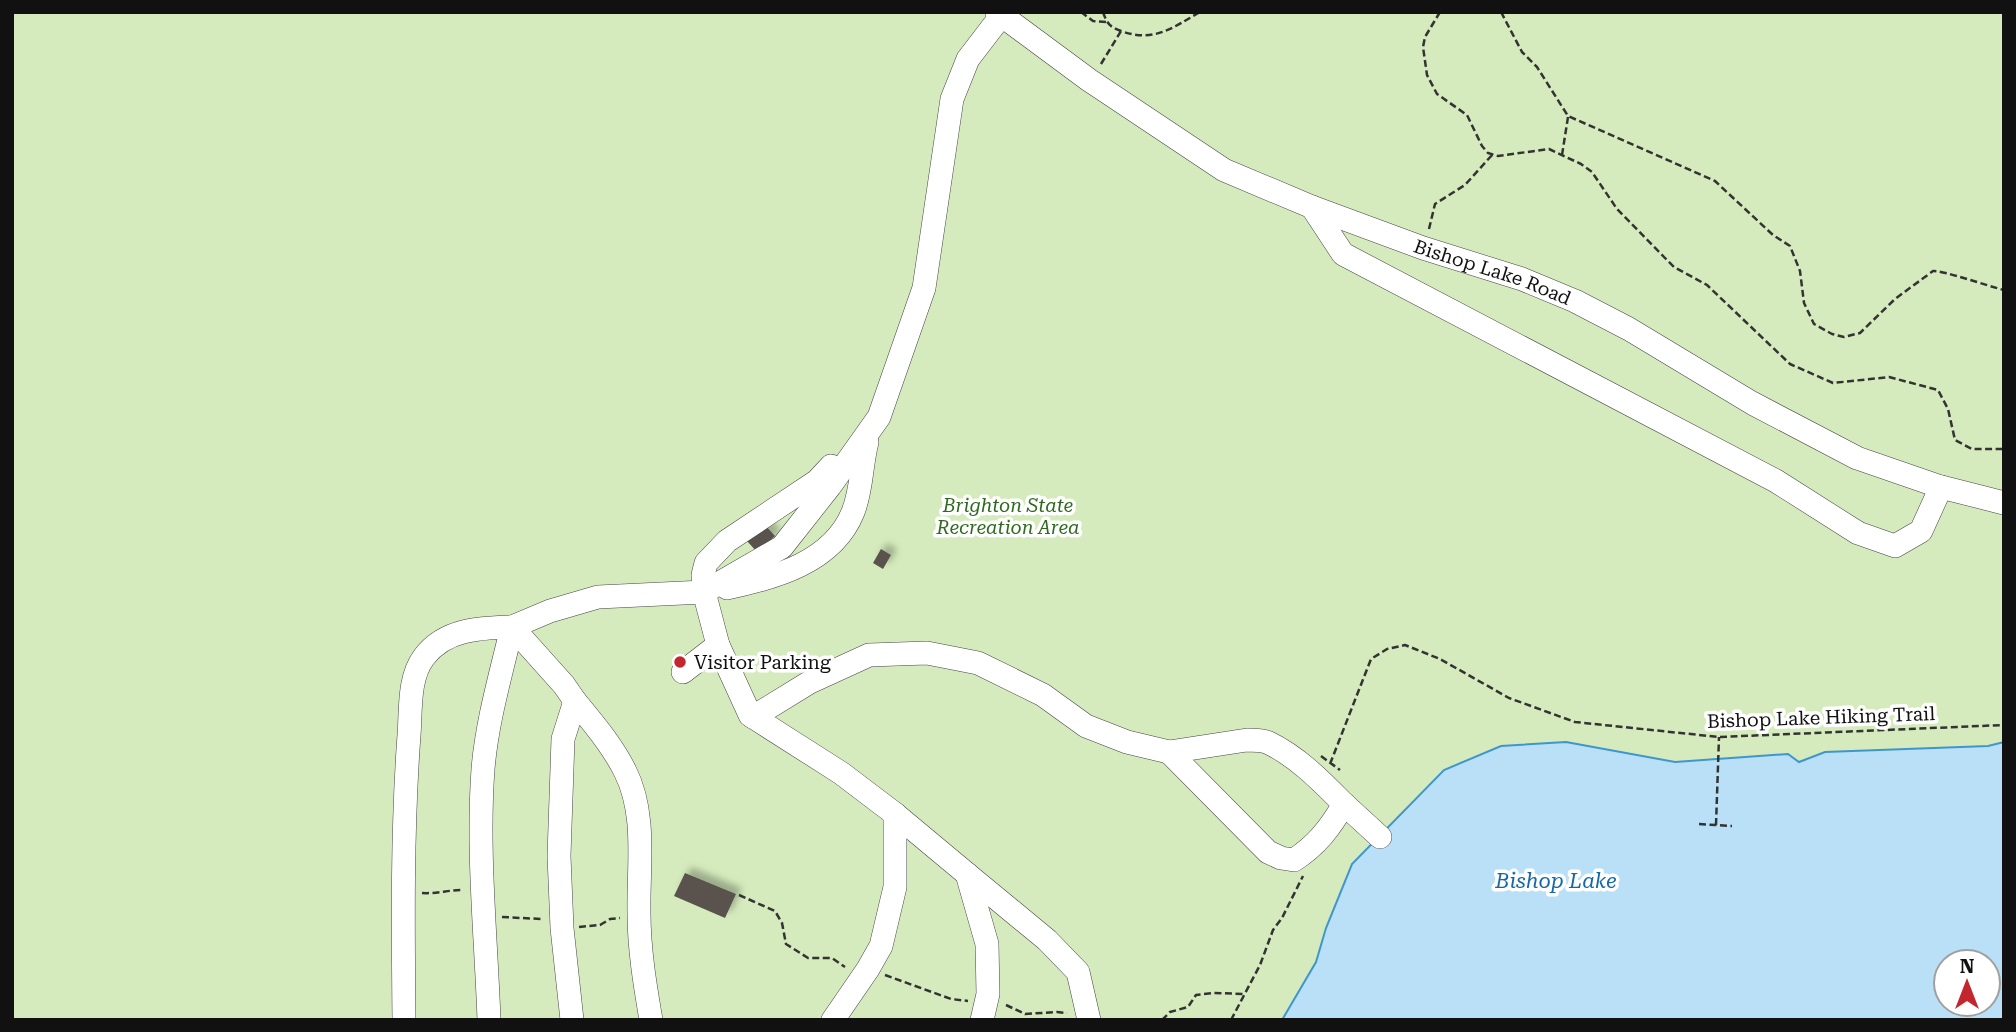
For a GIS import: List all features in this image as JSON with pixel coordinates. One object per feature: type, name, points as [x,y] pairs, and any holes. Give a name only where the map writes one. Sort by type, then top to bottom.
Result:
[{"type":"street","name":"Bishop Lake Road","points":[[999,14],[1089,80],[1224,170],[1312,207],[1423,248],[1522,279],[1575,301],[1629,329],[1752,403],[1857,458],[1941,487],[2004,503]]},
{"type":"street","points":[[404,1020],[405,783],[412,690],[423,658],[444,639],[472,628],[512,627],[550,611],[598,597],[704,592],[748,583],[790,570],[822,553],[853,512],[864,453],[924,288],[952,99],[968,59],[999,14]]},
{"type":"street","points":[[1312,207],[1343,254],[1776,481],[1858,533],[1895,546],[1921,531],[1941,487]]},
{"type":"street","points":[[704,592],[782,547],[879,417]]},
{"type":"street","points":[[879,417],[817,481],[727,541],[706,563],[703,575],[704,592],[718,645],[753,717],[841,773],[931,843],[1047,940],[1078,972],[1088,1020]]},
{"type":"street","points":[[512,627],[564,685],[626,772],[634,796],[638,822],[639,917],[650,1020]]},
{"type":"street","points":[[489,1020],[483,768],[495,697],[512,627]]},
{"type":"street","points":[[683,672],[718,645]]},
{"type":"street","points":[[753,717],[810,682],[869,655],[927,653],[978,663],[1043,695],[1086,726],[1127,743],[1169,752],[1247,740],[1267,741],[1325,771],[1344,804],[1380,837]]},
{"type":"street","points":[[572,1020],[562,924],[559,856],[563,739],[575,701]]},
{"type":"street","points":[[563,739],[578,726],[591,720]]},
{"type":"street","points":[[1169,752],[1268,852],[1281,858],[1294,860],[1310,849],[1329,830],[1344,804]]},
{"type":"street","points":[[833,1020],[881,946],[895,887],[895,814]]},
{"type":"street","points":[[895,852],[931,843]]},
{"type":"street","points":[[967,874],[987,944],[988,994],[982,1020]]},
{"type":"path","points":[[1081,12],[1093,21],[1106,22]]},
{"type":"path","points":[[1102,12],[1112,28],[1134,36],[1149,37],[1200,12]]},
{"type":"path","points":[[1440,12],[1425,37],[1423,47],[1430,83],[1437,94],[1467,115],[1482,146],[1492,155]]},
{"type":"path","points":[[1501,12],[1522,52],[1537,67],[1568,116],[1715,181],[1773,235],[1790,246],[1800,271],[1808,315],[1814,324],[1832,334],[1844,337],[1860,333],[1895,299],[1933,271],[1940,270],[2004,290]]},
{"type":"path","points":[[1089,80],[1121,31]]},
{"type":"path","points":[[1562,155],[1568,116]]},
{"type":"path","points":[[1423,248],[1435,204],[1465,185],[1492,155],[1549,149],[1592,172],[1617,209],[1674,267],[1707,285],[1790,364],[1833,383],[1889,377],[1938,390],[1948,409],[1955,440],[1972,449],[2004,449]]},
{"type":"path","name":"Bishop Lake Hiking Trail","points":[[1325,771],[1371,659],[1387,649],[1405,645],[1440,659],[1509,698],[1575,722],[1719,737],[2004,724]]},
{"type":"path","points":[[1716,825],[1719,737]]},
{"type":"path","points":[[1325,771],[1340,770]]},
{"type":"path","points":[[1699,824],[1732,826]]},
{"type":"path","points":[[1231,1020],[1260,965],[1273,930],[1302,878],[1310,849]]},
{"type":"path","points":[[404,892],[439,894],[448,890],[484,890]]},
{"type":"path","points":[[739,895],[775,911],[782,923],[786,944],[808,958],[832,958],[860,979]]},
{"type":"path","points":[[485,916],[600,925],[610,919],[639,917]]},
{"type":"path","points":[[1162,1020],[1171,1012],[1188,1007],[1196,995],[1245,994]]},
{"type":"green space","name":"Brighton State Recreation Area","points":[[12,12],[2004,12],[2004,1020],[12,1020]]},
{"type":"water","name":"Bishop Lake","points":[[1566,742],[1675,762],[1788,754],[1799,762],[1825,752],[1988,746],[2004,742],[2004,1020],[1282,1020],[1316,962],[1326,928],[1352,864],[1444,770],[1501,746]]},
{"type":"building","points":[[766,526],[775,536],[757,552],[747,541]]},
{"type":"building","points":[[881,549],[891,555],[883,569],[873,563]]},
{"type":"building","points":[[685,873],[736,894],[725,918],[674,896]]},
{"type":"place","name":"Visitor Parking","points":[[680,662]]}]
